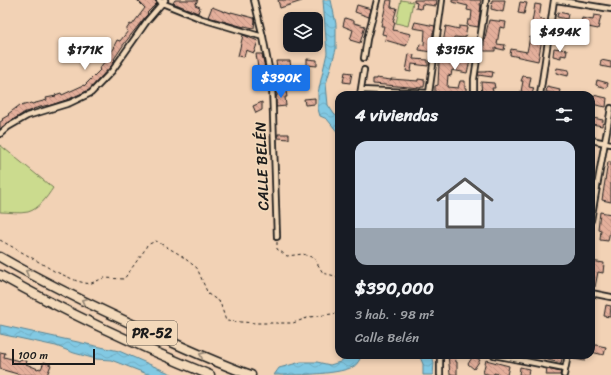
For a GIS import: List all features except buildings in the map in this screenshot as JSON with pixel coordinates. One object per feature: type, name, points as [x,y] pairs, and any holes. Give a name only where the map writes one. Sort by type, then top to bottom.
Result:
[{"type":"highway","name":"PR-52","points":[[0,257],[117,317],[194,352],[251,375]]},
{"type":"highway","name":"PR-52","points":[[0,275],[51,303],[118,335],[210,375]]},
{"type":"street","name":"CALLE BELÉN","points":[[254,0],[272,84],[277,237]]},
{"type":"street","points":[[364,58],[367,39],[377,0]]},
{"type":"street","points":[[429,91],[442,0]]},
{"type":"street","points":[[474,91],[474,79],[486,0]]},
{"type":"street","points":[[541,91],[555,0],[611,10]]},
{"type":"street","points":[[0,134],[8,127],[27,116],[70,104],[91,92],[112,71],[162,1],[202,19],[263,37]]},
{"type":"street","points":[[360,91],[364,70]]},
{"type":"street","points":[[595,198],[611,108]]},
{"type":"street","points":[[595,141],[611,144]]},
{"type":"street","points":[[595,294],[611,297]]},
{"type":"street","points":[[440,359],[440,375]]},
{"type":"street","points":[[514,359],[565,369]]},
{"type":"street","points":[[564,375],[567,359]]},
{"type":"path","points":[[277,237],[277,249],[287,256],[303,254],[314,258],[323,273],[335,276]]},
{"type":"path","points":[[0,240],[54,271],[77,281],[89,284],[104,278],[124,279],[144,251],[147,244],[156,240],[179,254],[197,268],[208,294],[220,302],[226,322],[293,323],[310,317],[335,314]]},
{"type":"green space","points":[[401,0],[413,2],[408,26],[396,23]]},
{"type":"green space","points":[[0,145],[53,188],[36,208],[28,212],[0,212]]},
{"type":"water","points":[[323,0],[331,0],[336,24],[336,49],[326,84],[328,105],[335,115],[335,129],[327,119],[320,116],[318,109],[318,93],[327,53]]},
{"type":"water","points":[[0,325],[119,351],[174,375],[150,375],[111,360],[96,359],[56,346],[0,334]]},
{"type":"water","points":[[344,359],[360,359],[353,367],[336,372],[274,375],[279,368],[301,362],[317,362],[330,365],[340,362]]},
{"type":"water","points":[[421,359],[433,359],[433,375],[423,375],[423,364]]}]
